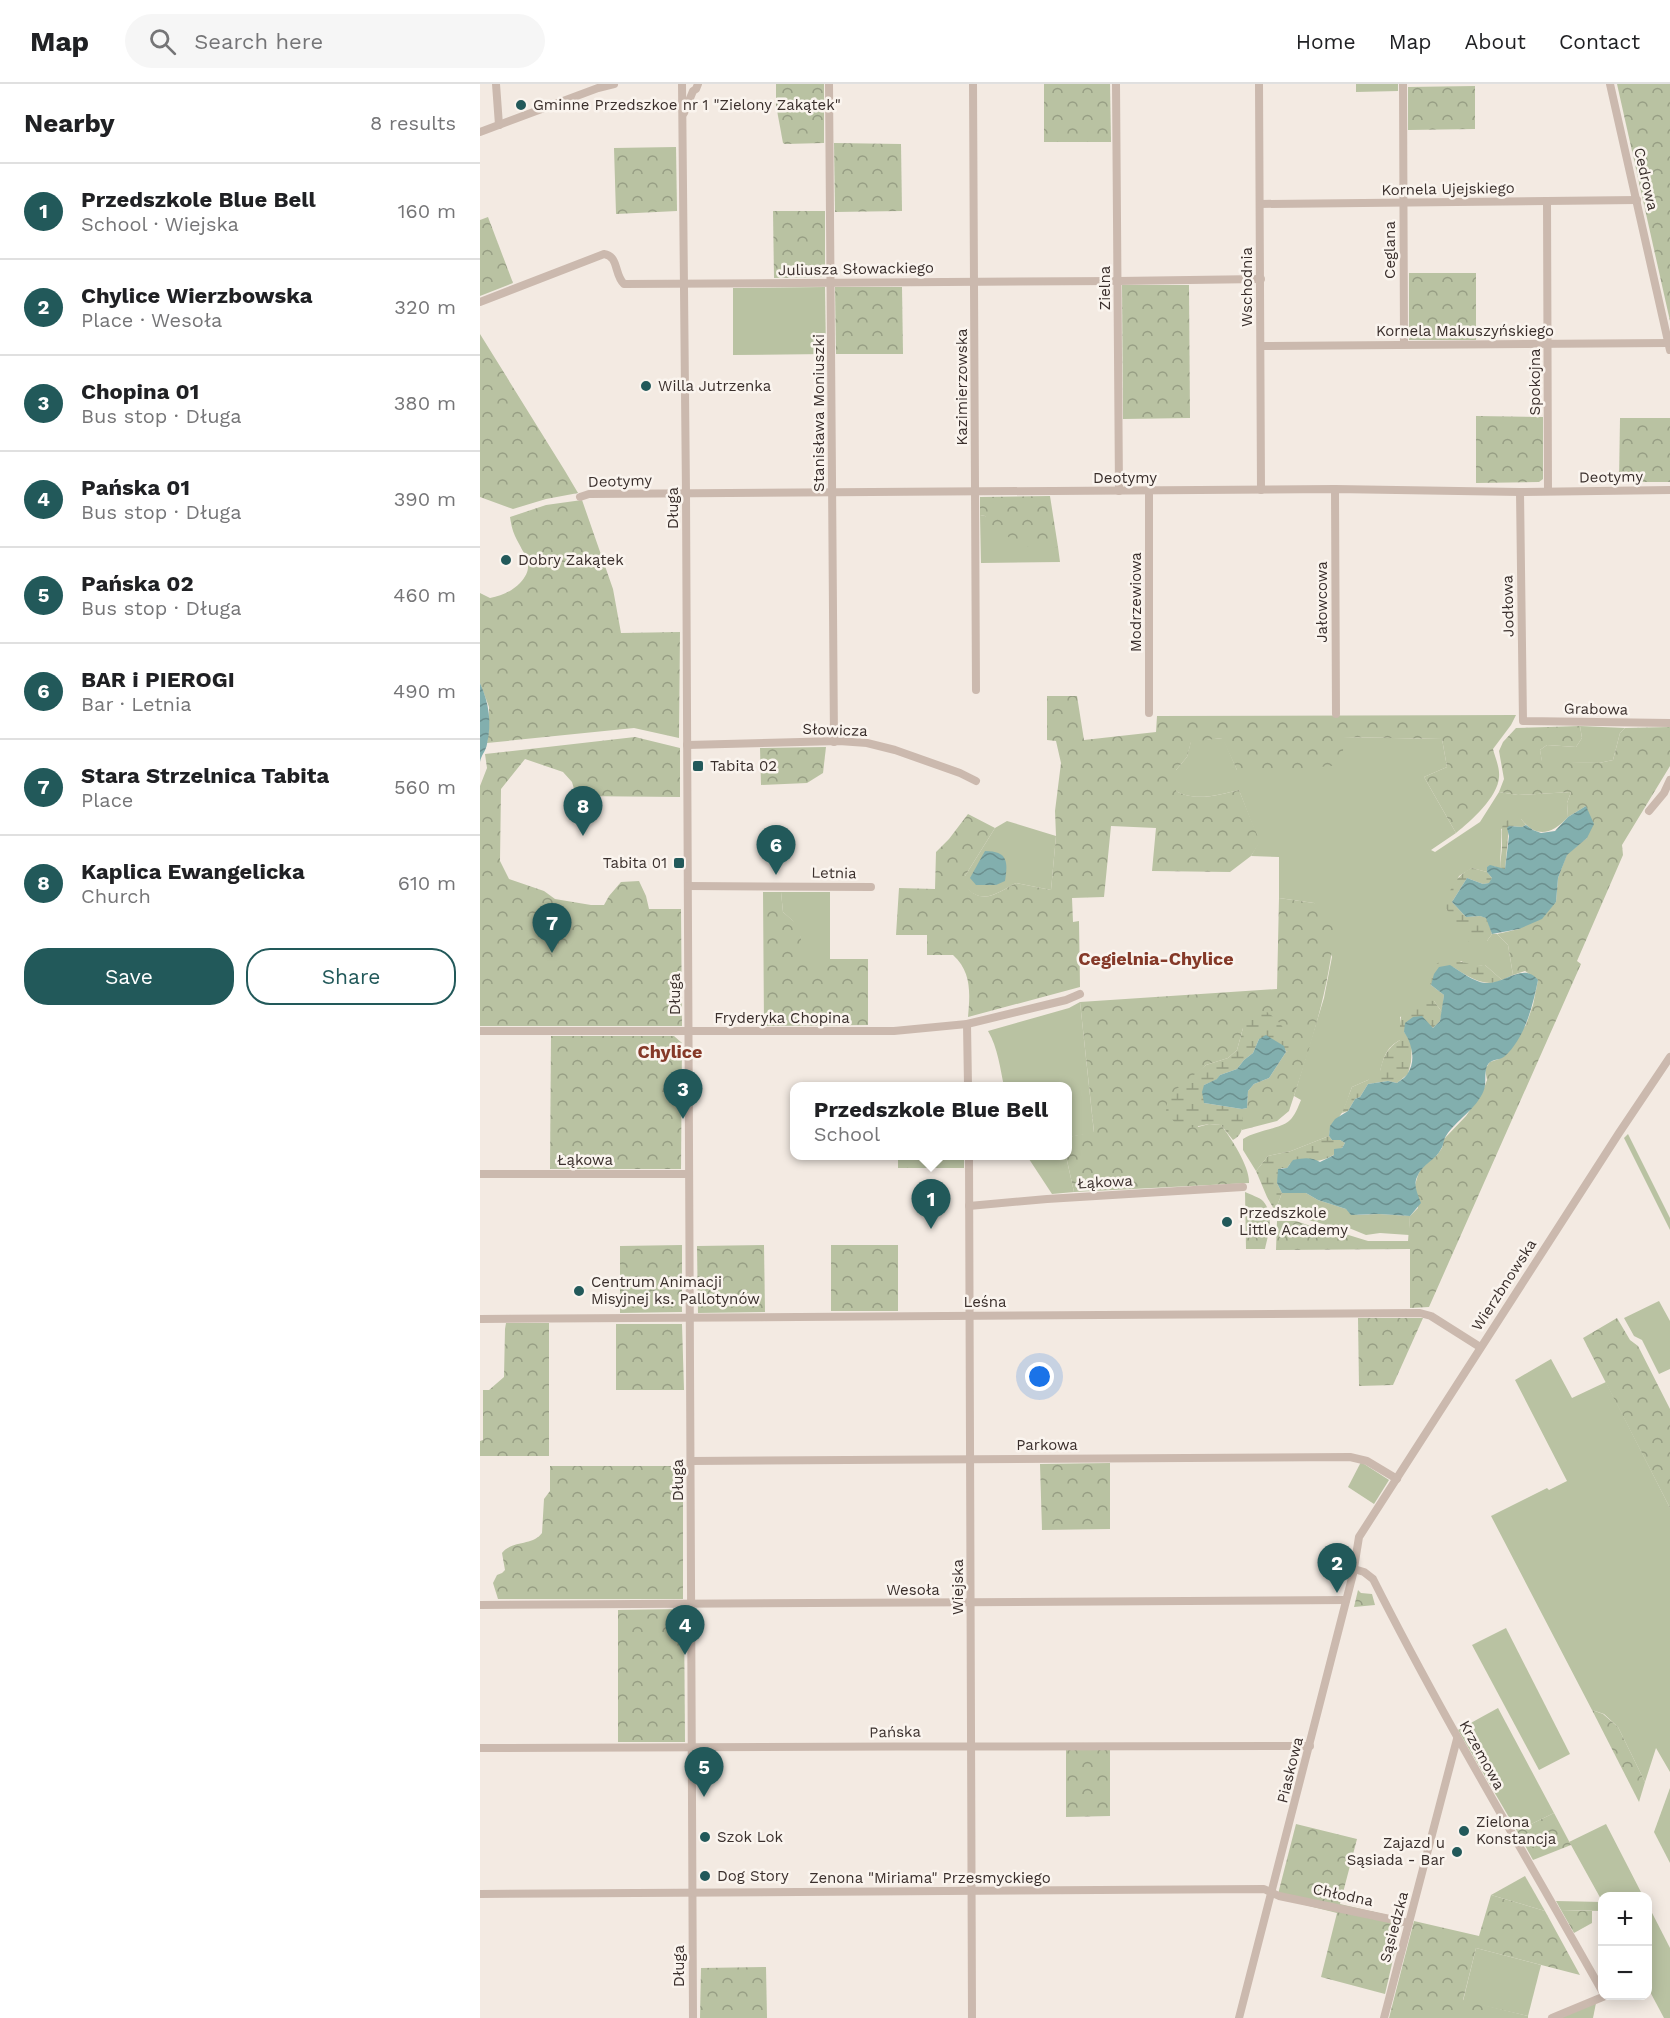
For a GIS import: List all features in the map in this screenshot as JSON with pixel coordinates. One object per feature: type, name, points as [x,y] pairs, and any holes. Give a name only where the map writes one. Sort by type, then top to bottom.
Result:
[{"type":"street","points":[[496,84],[499,125]]},
{"type":"street","points":[[480,132],[614,84]]},
{"type":"street","name":"Stanisława Moniuszki","points":[[830,84],[834,742]]},
{"type":"street","name":"Kazimierzowska","points":[[973,84],[976,690]]},
{"type":"street","name":"Zielna","points":[[1116,84],[1119,491]]},
{"type":"street","name":"Wschodnia","points":[[1258,84],[1261,490]]},
{"type":"street","name":"Ceglana","points":[[1402,84],[1404,344]]},
{"type":"street","name":"Cedrowa","points":[[1610,84],[1669,346]]},
{"type":"street","points":[[682,85],[686,91],[697,86]]},
{"type":"street","name":"Długa","points":[[682,85],[685,283],[693,2018]]},
{"type":"street","name":"Długa","points":[[683,114],[697,86]]},
{"type":"street","name":"Kornela Ujejskiego","points":[[1260,204],[1636,200]]},
{"type":"street","name":"Spokojna","points":[[1547,201],[1548,491]]},
{"type":"street","name":"Juliusza Słowackiego","points":[[480,302],[604,254],[612,257],[620,280],[624,284],[1261,279]]},
{"type":"street","name":"Kornela Makuszyńskiego","points":[[1261,346],[1549,344],[1669,346]]},
{"type":"street","name":"Deotymy","points":[[580,497],[589,494],[686,493],[1335,489],[1520,492],[1670,489]]},
{"type":"street","name":"Jałowcowa","points":[[1335,489],[1336,714]]},
{"type":"street","name":"Modrzewiowa","points":[[1149,491],[1149,713]]},
{"type":"street","name":"Jodłowa","points":[[1520,492],[1522,721]]},
{"type":"street","name":"Grabowa","points":[[1522,721],[1670,723]]},
{"type":"street","name":"Słowicza","points":[[687,745],[867,743],[960,772],[976,781]]},
{"type":"street","points":[[1649,811],[1664,794],[1670,780]]},
{"type":"street","name":"Letnia","points":[[688,886],[871,887]]},
{"type":"street","name":"Fryderyka Chopina","points":[[480,1031],[894,1031],[967,1024],[1066,1000],[1080,994]]},
{"type":"street","points":[[967,1024],[968,1082]]},
{"type":"street","name":"Wierzbnowska","points":[[1364,1529],[1670,1057]]},
{"type":"street","name":"Wiejska","points":[[969,1160],[972,2018]]},
{"type":"street","name":"Łąkowa","points":[[480,1174],[689,1174]]},
{"type":"street","name":"Łąkowa","points":[[969,1206],[1243,1187]]},
{"type":"street","name":"Leśna","points":[[480,1319],[1420,1313],[1431,1316],[1480,1347]]},
{"type":"street","name":"Parkowa","points":[[691,1461],[1350,1457],[1367,1461],[1397,1479]]},
{"type":"street","name":"Piaskowa","points":[[1239,2018],[1310,1746],[1354,1569],[1359,1537],[1364,1529]]},
{"type":"street","name":"Krzemowa","points":[[1354,1569],[1364,1572],[1373,1579],[1457,1739],[1598,1984]]},
{"type":"street","name":"Wesoła","points":[[480,1605],[1346,1600]]},
{"type":"street","name":"Sąsiedzka","points":[[1384,2018],[1457,1739]]},
{"type":"street","name":"Pańska","points":[[480,1748],[972,1745],[1310,1746]]},
{"type":"street","points":[[1451,1764],[1467,1757]]},
{"type":"street","name":"Zenona \"Miriama\" Przesmyckiego","points":[[480,1894],[1264,1889],[1273,1892]]},
{"type":"street","name":"Chłodna","points":[[1273,1892],[1280,1896],[1409,1923]]},
{"type":"street","points":[[1552,2018],[1598,1999]]},
{"type":"green space","points":[[776,84],[824,84],[824,143],[783,143],[776,105]]},
{"type":"green space","points":[[1044,84],[1110,84],[1111,142],[1044,142]]},
{"type":"green space","points":[[1356,84],[1398,84],[1398,91],[1356,92]]},
{"type":"green space","points":[[1617,84],[1670,84],[1670,321]]},
{"type":"green space","points":[[1475,86],[1475,129],[1408,130],[1408,87]]},
{"type":"green space","points":[[834,143],[901,144],[902,211],[835,212]]},
{"type":"green space","points":[[676,147],[677,211],[616,214],[614,148]]},
{"type":"green space","points":[[773,211],[825,211],[825,277],[774,278]]},
{"type":"green space","points":[[488,217],[513,283],[480,296],[480,220]]},
{"type":"green space","points":[[1409,273],[1476,273],[1476,340],[1409,340]]},
{"type":"green space","points":[[1122,285],[1189,285],[1190,418],[1123,419]]},
{"type":"green space","points":[[825,287],[826,354],[733,355],[733,288]]},
{"type":"green space","points":[[835,287],[902,287],[903,354],[836,354]]},
{"type":"green space","points":[[480,334],[578,493],[546,499],[513,509],[480,497]]},
{"type":"green space","points":[[1476,416],[1543,417],[1543,479],[1539,482],[1476,483]]},
{"type":"green space","points":[[1620,418],[1670,418],[1670,482],[1619,482]]},
{"type":"green space","points":[[1050,496],[1058,547],[1038,548],[1022,545],[988,524],[985,516],[980,515],[980,497]]},
{"type":"green space","points":[[582,500],[613,589],[621,633],[680,632],[679,738],[634,728],[487,743],[489,707],[480,683],[480,593],[490,598],[506,593],[520,583],[528,571],[527,560],[514,534],[510,517],[546,505]]},
{"type":"green space","points":[[980,515],[985,516],[1008,534],[1039,545],[1058,547],[1060,562],[981,563]]},
{"type":"green space","points":[[1047,696],[1077,696],[1084,740],[1156,732],[1157,716],[1516,715],[1493,749],[1499,774],[1494,792],[1476,815],[1456,833],[1424,777],[1447,767],[1442,739],[1344,737],[1342,765],[1251,773],[1237,770],[1222,738],[1191,742],[1187,757],[1176,770],[1176,791],[1199,797],[1239,790],[1260,842],[1251,856],[1230,872],[1152,871],[1156,828],[1111,826],[1104,897],[1072,898],[1073,922],[1079,921],[1080,987],[968,1017],[967,976],[953,955],[927,955],[927,935],[896,935],[899,888],[935,889],[936,852],[968,814],[995,828],[965,876],[965,886],[972,892],[984,896],[996,894],[1016,883],[1051,890],[1056,836],[1055,811],[1061,763],[1056,741],[1047,740]]},
{"type":"green space","points":[[1580,726],[1625,728],[1620,733],[1613,760],[1599,763],[1542,762],[1540,750],[1547,745],[1576,747],[1582,738]]},
{"type":"green space","points":[[1580,726],[1582,738],[1576,747],[1547,745],[1540,750],[1542,761],[1599,763],[1613,760],[1620,733],[1625,728],[1670,727],[1670,766],[1622,845],[1623,855],[1577,961],[1581,964],[1429,1307],[1410,1308],[1410,1249],[1276,1250],[1277,1221],[1296,1221],[1331,1233],[1342,1233],[1368,1241],[1408,1241],[1410,1216],[1418,1208],[1415,1185],[1422,1167],[1437,1155],[1444,1139],[1466,1116],[1483,1091],[1487,1080],[1485,1069],[1490,1062],[1499,1059],[1526,1025],[1533,1005],[1538,980],[1525,971],[1513,975],[1508,945],[1497,934],[1519,929],[1556,902],[1558,878],[1567,854],[1587,838],[1586,806],[1568,817],[1567,803],[1571,792],[1518,795],[1499,792],[1504,779],[1499,751],[1503,742],[1516,728]]},
{"type":"green space","points":[[635,737],[680,748],[680,797],[576,796],[572,782],[563,772],[525,759],[501,789],[500,861],[509,879],[544,891],[555,899],[604,905],[621,882],[639,881],[649,909],[681,909],[682,1026],[480,1026],[480,786],[487,768],[485,754]]},
{"type":"green space","points":[[1343,737],[1442,739],[1447,767],[1424,777],[1456,833],[1431,850],[1435,852],[1480,822],[1499,792],[1518,795],[1571,792],[1567,803],[1568,817],[1557,827],[1545,832],[1533,830],[1521,819],[1501,829],[1500,869],[1494,866],[1487,867],[1487,872],[1472,868],[1459,876],[1446,909],[1487,941],[1492,934],[1497,934],[1508,945],[1513,975],[1502,980],[1485,965],[1470,966],[1461,961],[1431,985],[1444,995],[1442,1012],[1434,1001],[1400,1017],[1400,1040],[1386,1053],[1380,1072],[1352,1087],[1341,1115],[1331,1126],[1329,1136],[1291,1151],[1268,1156],[1256,1171],[1243,1150],[1243,1139],[1285,1124],[1296,1111],[1301,1100],[1294,1096],[1324,998],[1332,957],[1314,903],[1279,898],[1279,857],[1251,856],[1259,842],[1239,790],[1207,797],[1183,794],[1176,791],[1176,770],[1187,757],[1191,741],[1223,738],[1237,770]]},
{"type":"green space","points":[[826,747],[823,773],[807,783],[761,785],[760,748]]},
{"type":"green space","points":[[1509,819],[1521,819],[1526,825],[1509,826],[1505,870],[1500,869],[1502,830],[1503,824]]},
{"type":"green space","points":[[1007,821],[1056,836],[1051,890],[1016,883],[996,894],[984,896],[971,892],[964,886],[965,876],[995,828]]},
{"type":"green space","points":[[1472,868],[1487,872],[1492,878],[1490,883],[1483,884],[1467,878],[1452,902],[1466,917],[1487,918],[1492,934],[1487,941],[1470,943],[1446,909],[1453,885]]},
{"type":"green space","points":[[763,892],[781,892],[783,912],[799,926],[801,959],[868,959],[868,1025],[764,1026]]},
{"type":"green space","points":[[781,892],[830,892],[830,959],[800,959],[801,938],[793,921],[783,912]]},
{"type":"green space","points":[[1279,898],[1314,903],[1335,922],[1324,994],[1289,1111],[1277,1121],[1242,1130],[1242,1109],[1247,1108],[1248,1091],[1254,1084],[1269,1078],[1288,1051],[1243,1028],[1237,1050],[1228,1058],[1206,1065],[1191,1079],[1198,1127],[1209,1124],[1221,1125],[1243,1161],[1249,1183],[1074,1192],[1067,1160],[1072,1160],[1072,1136],[1094,1132],[1080,1002],[1277,989]]},
{"type":"green space","points":[[1447,958],[1485,965],[1502,980],[1482,982],[1450,965],[1434,974],[1431,985],[1429,976],[1432,968]]},
{"type":"green space","points":[[1424,1000],[1434,1001],[1442,1012],[1440,1021],[1433,1028],[1429,1025],[1404,1032],[1412,1042],[1408,1074],[1397,1083],[1388,1081],[1368,1084],[1348,1111],[1342,1113],[1352,1087],[1368,1080],[1373,1073],[1380,1071],[1386,1053],[1400,1040],[1402,1014],[1409,1007]]},
{"type":"green space","points":[[1080,1002],[1094,1133],[1072,1136],[1072,1082],[1003,1082],[996,1051],[988,1031],[1069,1008]]},
{"type":"green space","points":[[1267,1012],[1283,1028],[1290,1044],[1290,1050],[1286,1052],[1284,1046],[1259,1039],[1253,1053],[1237,1069],[1220,1075],[1218,1079],[1204,1085],[1204,1103],[1242,1109],[1240,1134],[1233,1140],[1221,1125],[1209,1124],[1184,1129],[1175,1123],[1166,1111],[1168,1096],[1206,1065],[1228,1058],[1237,1050],[1243,1028],[1251,1013]]},
{"type":"green space","points":[[551,1036],[674,1036],[682,1043],[681,1169],[550,1169]]},
{"type":"green space","points":[[1628,1134],[1670,1218],[1670,1230],[1624,1138]]},
{"type":"green space","points":[[1329,1136],[1332,1140],[1345,1143],[1340,1150],[1328,1158],[1290,1164],[1287,1168],[1281,1168],[1277,1183],[1282,1193],[1275,1211],[1256,1171],[1268,1156],[1291,1151]]},
{"type":"green space","points":[[898,1160],[964,1160],[964,1168],[898,1168]]},
{"type":"green space","points":[[1030,1160],[1067,1160],[1074,1192],[1052,1194]]},
{"type":"green space","points":[[1245,1192],[1257,1197],[1267,1206],[1270,1225],[1265,1249],[1246,1249]]},
{"type":"green space","points":[[1282,1193],[1306,1193],[1358,1215],[1410,1216],[1409,1235],[1380,1233],[1366,1235],[1349,1228],[1334,1227],[1275,1211]]},
{"type":"green space","points":[[682,1245],[682,1312],[620,1313],[620,1246]]},
{"type":"green space","points":[[764,1245],[765,1312],[698,1313],[697,1246]]},
{"type":"green space","points":[[831,1245],[898,1245],[898,1311],[831,1311]]},
{"type":"green space","points":[[1659,1301],[1670,1321],[1670,1369],[1659,1374],[1642,1340],[1634,1336],[1624,1318]]},
{"type":"green space","points":[[1358,1318],[1423,1318],[1393,1385],[1359,1386]]},
{"type":"green space","points":[[1617,1318],[1630,1340],[1638,1346],[1670,1409],[1670,1508],[1583,1338]]},
{"type":"green space","points":[[506,1323],[549,1323],[549,1456],[480,1456],[480,1441],[483,1440],[483,1390],[489,1390],[504,1377]]},
{"type":"green space","points":[[616,1324],[682,1324],[684,1390],[616,1390]]},
{"type":"green space","points":[[1551,1359],[1572,1398],[1606,1382],[1670,1508],[1670,1772],[1656,1748],[1645,1782],[1618,1727],[1604,1714],[1592,1710],[1491,1516],[1547,1488],[1549,1490],[1567,1481],[1515,1380]]},
{"type":"green space","points":[[1361,1462],[1389,1480],[1374,1504],[1348,1487]]},
{"type":"green space","points":[[1110,1463],[1110,1529],[1042,1530],[1040,1464]]},
{"type":"green space","points":[[550,1466],[683,1466],[683,1599],[498,1599],[493,1583],[497,1575],[505,1570],[502,1553],[511,1546],[533,1540],[542,1533],[544,1499],[550,1491]]},
{"type":"green space","points":[[1358,1590],[1361,1593],[1372,1594],[1375,1605],[1354,1607]]},
{"type":"green space","points":[[684,1609],[685,1742],[618,1742],[618,1610]]},
{"type":"green space","points":[[1506,1628],[1570,1754],[1539,1770],[1472,1645]]},
{"type":"green space","points":[[1498,1708],[1554,1813],[1517,1831],[1458,1730]]},
{"type":"green space","points":[[1592,1710],[1603,1714],[1618,1727],[1645,1782],[1639,1802]]},
{"type":"green space","points":[[1066,1750],[1110,1750],[1110,1816],[1066,1817]]},
{"type":"green space","points":[[1670,1788],[1670,1863],[1654,1832]]},
{"type":"green space","points":[[1554,1813],[1571,1845],[1533,1860],[1517,1831]]},
{"type":"green space","points":[[1296,1824],[1357,1839],[1340,1904],[1405,1919],[1400,1929],[1385,1994],[1321,1977],[1337,1913],[1277,1898]]},
{"type":"green space","points":[[1606,1824],[1641,1892],[1598,1892],[1598,1894],[1569,1842]]},
{"type":"green space","points":[[1525,1876],[1545,1911],[1491,1895]]},
{"type":"green space","points":[[1491,1895],[1545,1911],[1580,1975],[1476,1948],[1463,2000],[1528,2016],[1528,2018],[1389,2018],[1414,1921],[1479,1936]]},
{"type":"green space","points":[[1556,1901],[1598,1902],[1598,1911],[1561,1910]]},
{"type":"green space","points":[[1561,1910],[1592,1911],[1592,1923],[1574,1933]]},
{"type":"green space","points":[[1652,1913],[1670,1948],[1670,2018],[1664,2018],[1652,1996]]},
{"type":"green space","points":[[1476,1948],[1541,1965],[1528,2016],[1463,2001]]},
{"type":"green space","points":[[766,1967],[767,2018],[700,2018],[701,1968]]},
{"type":"green space","points":[[1596,2003],[1593,2018],[1560,2018]]},
{"type":"water","points":[[480,683],[486,698],[489,736],[480,762]]},
{"type":"water","points":[[1586,806],[1594,824],[1587,838],[1567,855],[1558,878],[1556,902],[1542,919],[1519,929],[1492,934],[1486,918],[1466,917],[1452,902],[1467,878],[1483,884],[1489,883],[1492,878],[1487,872],[1487,867],[1490,865],[1505,869],[1509,836],[1507,828],[1509,826],[1526,825],[1541,833],[1555,831],[1568,817]]},
{"type":"water","points":[[985,851],[998,853],[1005,859],[1005,881],[996,885],[976,885],[970,878]]},
{"type":"water","points":[[1450,965],[1485,983],[1492,983],[1520,973],[1532,975],[1538,980],[1531,1010],[1518,1040],[1505,1056],[1489,1063],[1486,1069],[1485,1087],[1480,1097],[1450,1130],[1439,1153],[1419,1173],[1416,1190],[1421,1203],[1410,1216],[1351,1215],[1346,1209],[1318,1200],[1306,1193],[1282,1193],[1277,1183],[1278,1169],[1287,1168],[1293,1160],[1307,1158],[1320,1162],[1334,1155],[1334,1149],[1342,1148],[1345,1143],[1332,1140],[1329,1136],[1330,1126],[1335,1119],[1348,1111],[1368,1084],[1388,1081],[1397,1083],[1407,1074],[1412,1058],[1411,1047],[1404,1032],[1405,1023],[1413,1017],[1422,1016],[1433,1028],[1440,1021],[1444,995],[1431,985],[1439,967]]},
{"type":"water","points":[[1266,1035],[1284,1046],[1286,1052],[1269,1078],[1254,1084],[1248,1091],[1247,1108],[1204,1103],[1202,1092],[1204,1085],[1217,1079],[1220,1075],[1237,1069],[1253,1053],[1259,1039]]},
{"type":"place","name":"Gminne Przedszkoe nr 1 \"Zielony Zakątek\"","points":[[521,105]]},
{"type":"place","name":"Willa Jutrzenka","points":[[646,386]]},
{"type":"place","name":"Dobry Zakątek","points":[[506,560]]},
{"type":"place","name":"Tabita 02","points":[[698,766]]},
{"type":"place","name":"Kaplica Ewangelicka","points":[[583,836]]},
{"type":"place","name":"Tabita 01","points":[[679,863]]},
{"type":"place","name":"BAR i PIEROGI","points":[[776,875]]},
{"type":"place","name":"Stara Strzelnica Tabita","points":[[552,953]]},
{"type":"place","name":"Chopina 01","points":[[683,1119]]},
{"type":"place","name":"Przedszkole Little Academy","points":[[1227,1222]]},
{"type":"place","name":"Przedszkole Blue Bell","points":[[931,1229]]},
{"type":"place","name":"Centrum Animacji Misyjnej ks. Pallotynów","points":[[579,1291]]},
{"type":"place","name":"Chylice Wierzbowska","points":[[1337,1593]]},
{"type":"place","name":"Pańska 01","points":[[685,1655]]},
{"type":"place","name":"Pańska 02","points":[[704,1797]]},
{"type":"place","name":"Zielona Konstancja","points":[[1464,1831]]},
{"type":"place","name":"Szok Lok","points":[[705,1837]]},
{"type":"place","name":"Zajazd u Sąsiada - Bar","points":[[1457,1852]]},
{"type":"place","name":"Dog Story","points":[[705,1876]]},
{"type":"district","name":"Cegielnia-Chylice","points":[[1156,959]]},
{"type":"district","name":"Chylice","points":[[670,1052]]}]
